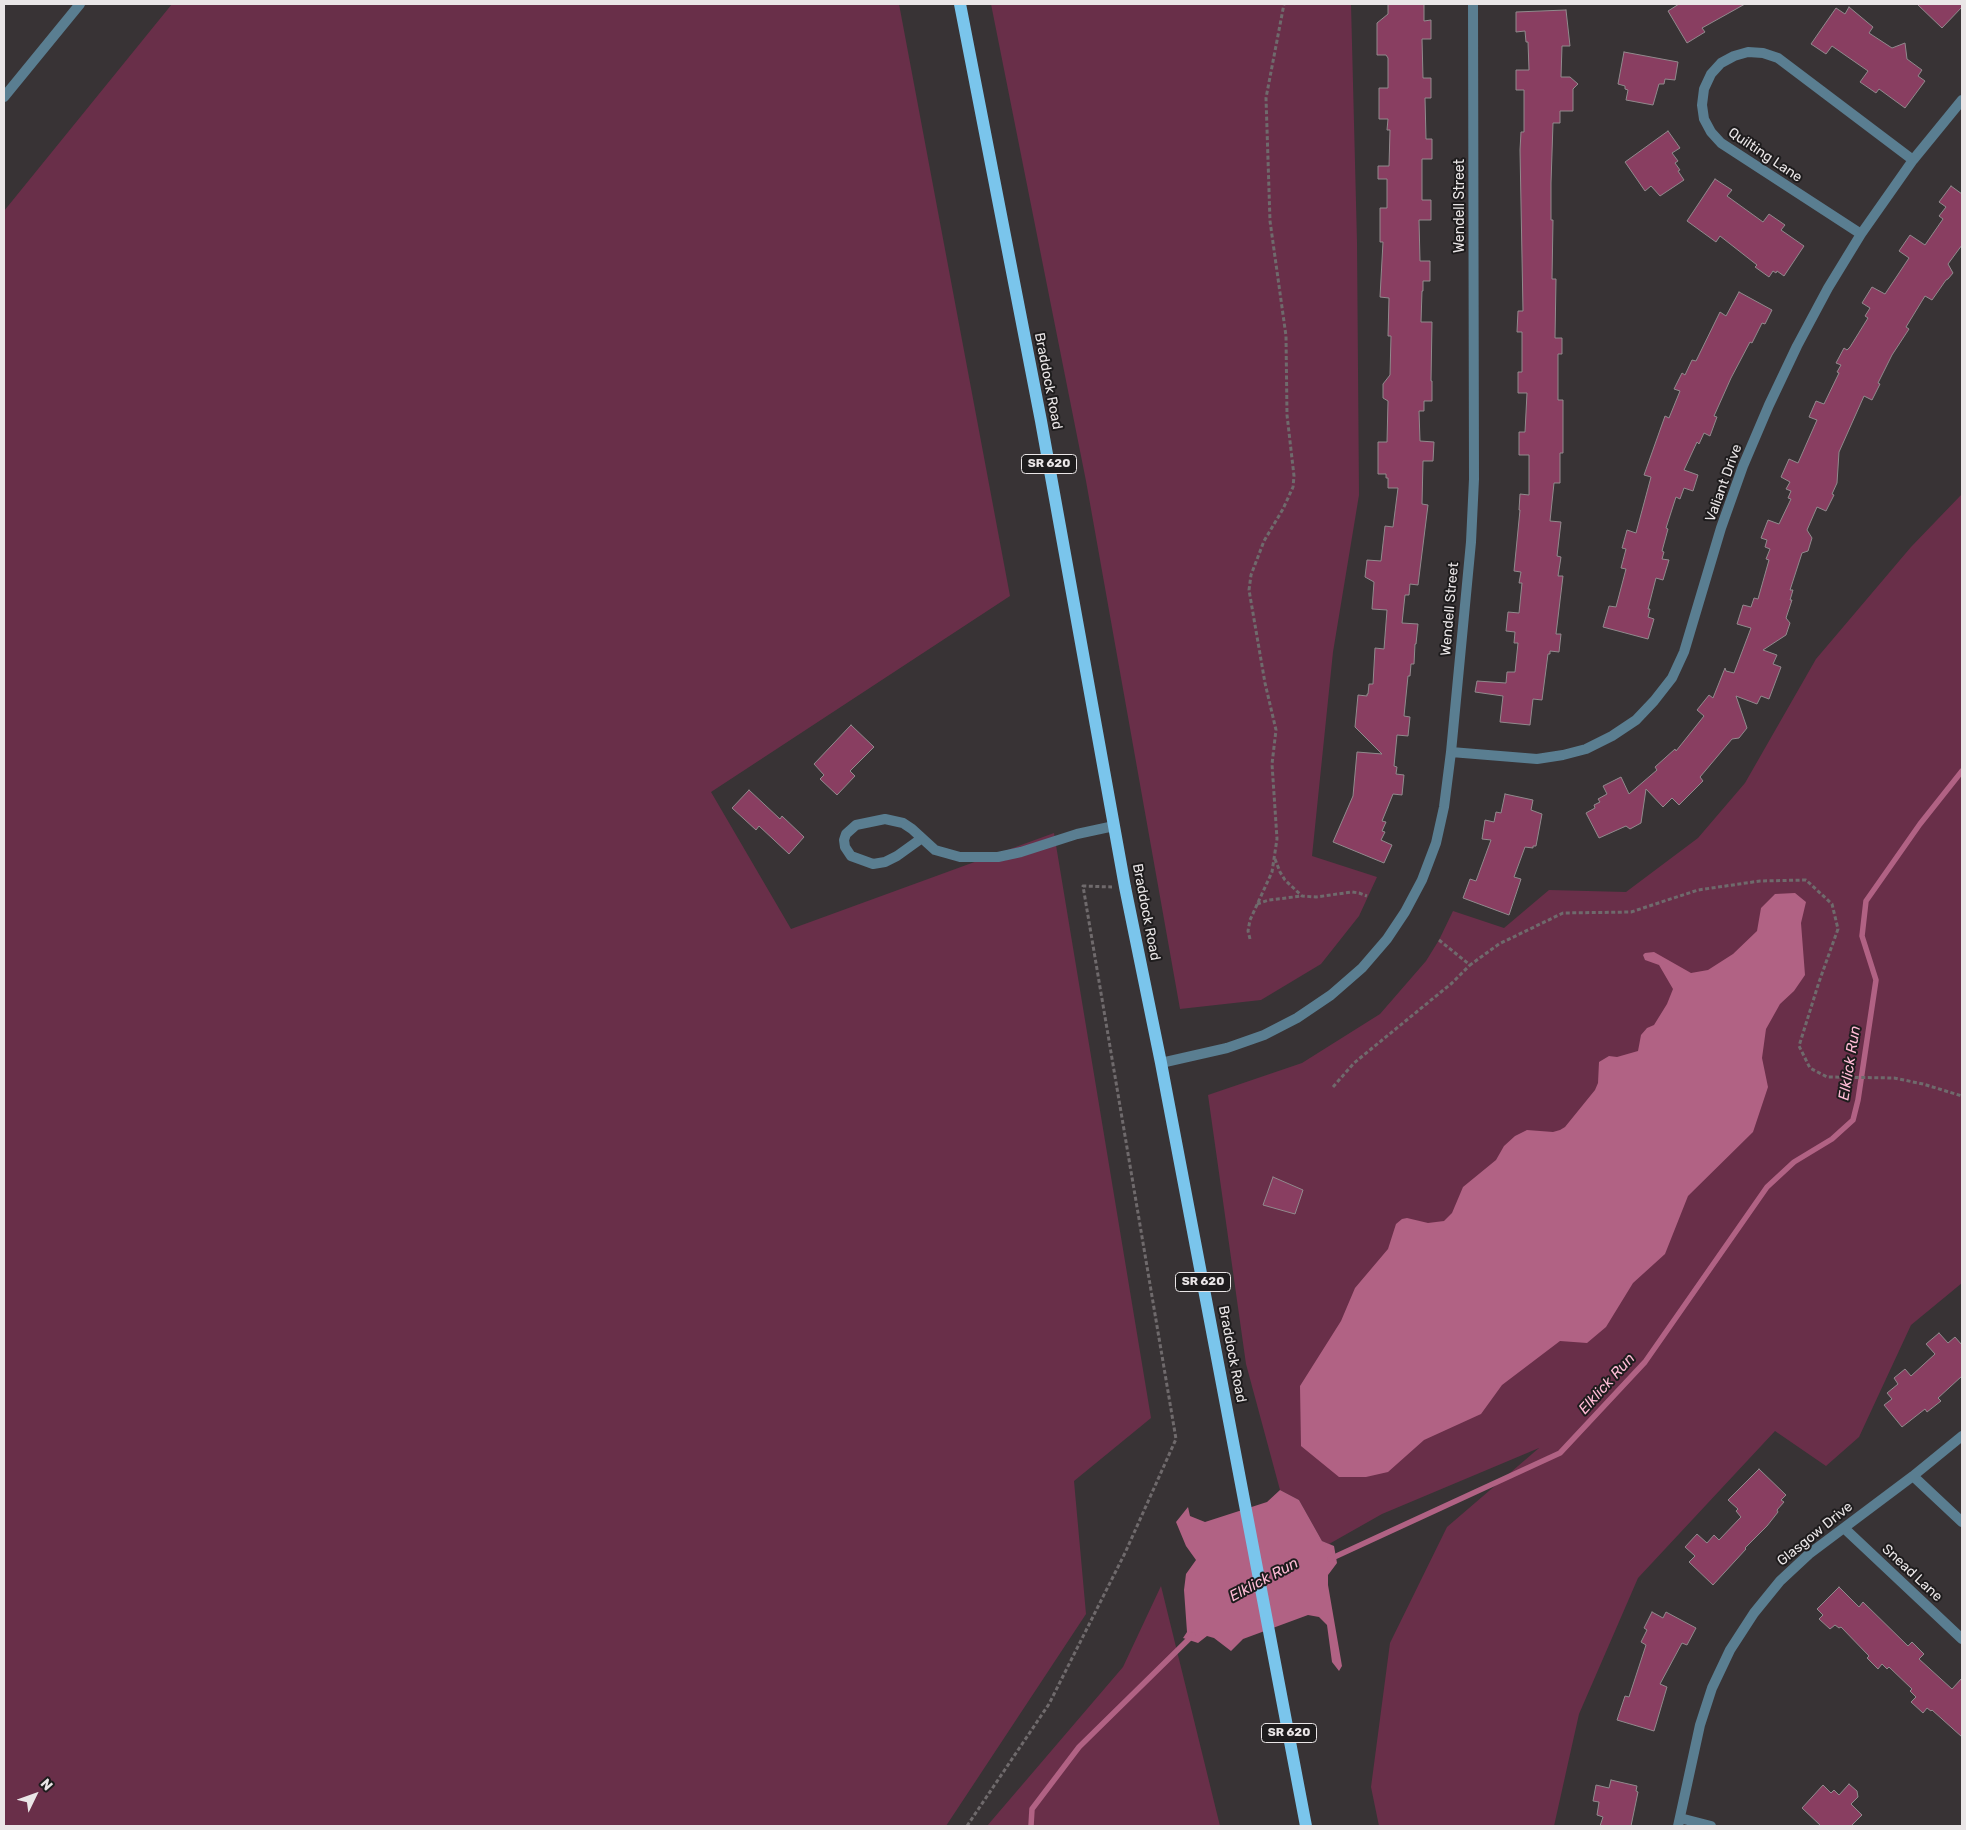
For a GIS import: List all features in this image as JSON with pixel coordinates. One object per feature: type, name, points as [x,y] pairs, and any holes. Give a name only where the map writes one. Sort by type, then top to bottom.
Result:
[{"type":"main road","name":"Braddock Road","points":[[960,4],[1041,420],[1125,887],[1161,1063],[1306,1826]]},
{"type":"street","points":[[4,97],[80,4]]},
{"type":"street","name":"Wendell Street","points":[[1161,1063],[1227,1048],[1264,1035],[1297,1018],[1324,1000],[1362,968],[1387,939],[1405,912],[1422,880],[1436,843],[1444,807],[1451,752],[1474,479],[1473,4]]},
{"type":"street","name":"Quilting Lane","points":[[1861,234],[1721,143],[1711,132],[1704,119],[1702,105],[1704,89],[1711,74],[1721,63],[1734,56],[1748,52],[1763,53],[1778,58],[1913,160]]},
{"type":"street","name":"Valiant Drive","points":[[1451,752],[1522,758],[1563,755],[1586,748],[1612,736],[1636,720],[1654,701],[1672,678],[1684,652],[1743,466],[1768,405],[1797,346],[1828,288],[1861,234],[1913,160],[1962,100]]},
{"type":"street","points":[[922,838],[897,856],[885,862],[873,864],[851,856],[845,847],[844,840],[846,834],[856,825],[884,818],[902,823],[922,838],[935,850],[960,857],[998,857],[1077,834],[1114,826]]},
{"type":"street","name":"Glasgow Drive","points":[[1679,1822],[1700,1725],[1712,1688],[1730,1650],[1754,1613],[1780,1581],[1809,1554],[1913,1476],[1962,1436]]},
{"type":"street","points":[[1913,1476],[1962,1522]]},
{"type":"street","name":"Snead Lane","points":[[1844,1528],[1962,1639]]},
{"type":"street","points":[[1679,1822],[1711,1826]]},
{"type":"path","points":[[1250,939],[1248,927],[1272,872],[1277,839],[1272,764],[1276,730],[1265,683],[1249,590],[1251,575],[1264,541],[1283,509],[1293,487],[1294,476],[1287,415],[1286,336],[1270,221],[1266,98],[1284,4]]},
{"type":"path","points":[[1275,856],[1280,872],[1302,896]]},
{"type":"path","points":[[1332,1087],[1354,1063],[1452,983],[1470,965],[1500,944],[1563,913],[1631,912],[1698,890],[1760,881],[1806,880],[1832,904],[1838,929],[1799,1046],[1810,1068],[1827,1077],[1894,1078],[1924,1084],[1962,1096]]},
{"type":"path","points":[[967,1826],[1049,1704],[1125,1553],[1176,1439],[1083,886],[1125,887]]},
{"type":"path","points":[[1256,905],[1269,900],[1302,896],[1316,897],[1352,892],[1367,896]]},
{"type":"path","points":[[1439,940],[1470,965]]},
{"type":"shaded area","points":[[172,4],[899,4],[1010,596],[711,792],[791,929],[1054,833],[1151,1418],[1074,1481],[1086,1614],[946,1826],[4,1826],[4,211]]},
{"type":"shaded area","points":[[991,4],[1351,4],[1357,242],[1359,495],[1333,652],[1312,856],[1377,877],[1359,916],[1321,964],[1261,1000],[1180,1009],[1086,481]]},
{"type":"shaded area","points":[[1962,494],[1962,1283],[1911,1325],[1859,1437],[1826,1466],[1775,1431],[1638,1578],[1579,1714],[1554,1826],[1379,1826],[1371,1787],[1390,1643],[1447,1527],[1539,1448],[1382,1514],[1329,1544],[1322,1541],[1299,1500],[1280,1490],[1246,1364],[1208,1095],[1302,1063],[1380,1014],[1426,961],[1453,911],[1504,928],[1549,890],[1626,892],[1698,838],[1745,783],[1816,659],[1911,547]]},
{"type":"shaded area","points":[[1161,1586],[1220,1826],[987,1826],[1123,1667]]},
{"type":"water","points":[[1795,893],[1806,902],[1801,923],[1805,975],[1794,991],[1780,1004],[1766,1029],[1762,1058],[1768,1087],[1753,1132],[1688,1196],[1665,1254],[1633,1283],[1606,1327],[1587,1343],[1560,1341],[1502,1385],[1481,1414],[1424,1440],[1388,1472],[1366,1477],[1339,1477],[1301,1446],[1300,1386],[1341,1321],[1355,1288],[1388,1249],[1396,1224],[1402,1219],[1407,1218],[1428,1223],[1444,1221],[1452,1213],[1463,1187],[1496,1160],[1504,1146],[1515,1136],[1527,1130],[1553,1132],[1565,1127],[1595,1090],[1598,1083],[1599,1062],[1609,1056],[1617,1057],[1638,1051],[1641,1035],[1647,1028],[1654,1025],[1667,1004],[1673,989],[1659,965],[1645,960],[1643,955],[1645,953],[1654,952],[1691,973],[1708,970],[1733,954],[1757,931],[1761,908],[1775,894]]},
{"type":"water","points":[[1280,1490],[1299,1500],[1322,1541],[1334,1546],[1337,1563],[1328,1575],[1328,1585],[1342,1666],[1339,1671],[1332,1662],[1327,1625],[1319,1617],[1308,1615],[1243,1639],[1231,1651],[1214,1638],[1207,1636],[1198,1643],[1183,1638],[1187,1632],[1184,1590],[1186,1574],[1196,1560],[1186,1546],[1176,1522],[1188,1507],[1190,1516],[1205,1522],[1267,1502]]},
{"type":"building","points":[[1388,4],[1424,4],[1424,21],[1431,20],[1431,39],[1422,39],[1423,78],[1431,78],[1431,98],[1425,98],[1426,139],[1432,139],[1432,159],[1422,159],[1422,200],[1431,200],[1431,220],[1419,220],[1420,261],[1430,261],[1430,281],[1423,281],[1421,322],[1432,322],[1432,401],[1424,401],[1424,411],[1419,411],[1420,441],[1434,442],[1433,461],[1423,461],[1422,504],[1428,505],[1418,585],[1410,584],[1409,595],[1405,595],[1402,623],[1418,624],[1414,664],[1411,664],[1410,676],[1408,676],[1404,716],[1410,717],[1408,736],[1397,735],[1394,766],[1397,767],[1396,774],[1404,775],[1402,795],[1393,794],[1382,821],[1386,822],[1382,831],[1385,832],[1381,840],[1392,845],[1384,863],[1333,842],[1353,796],[1357,752],[1382,754],[1355,727],[1358,695],[1367,696],[1369,684],[1373,684],[1375,648],[1384,649],[1387,610],[1372,609],[1374,582],[1365,577],[1367,560],[1381,561],[1385,526],[1393,527],[1398,488],[1388,488],[1386,474],[1378,474],[1378,442],[1387,442],[1388,401],[1383,398],[1383,384],[1390,375],[1391,336],[1388,336],[1389,298],[1380,297],[1383,242],[1380,242],[1380,208],[1387,208],[1387,179],[1378,179],[1378,166],[1389,166],[1390,130],[1387,130],[1388,119],[1379,119],[1379,88],[1388,88],[1388,58],[1386,55],[1377,55],[1377,23],[1388,14]]},
{"type":"building","points":[[1679,4],[1745,4],[1702,28],[1705,32],[1687,43],[1668,11]]},
{"type":"building","points":[[1917,4],[1962,4],[1962,7],[1942,28]]},
{"type":"building","points":[[1849,7],[1873,27],[1869,33],[1892,48],[1905,43],[1907,59],[1922,70],[1918,76],[1925,81],[1905,108],[1879,89],[1876,93],[1860,82],[1868,71],[1832,46],[1826,54],[1811,44],[1836,8],[1845,14]]},
{"type":"building","points":[[1566,10],[1570,46],[1562,46],[1561,77],[1570,77],[1578,84],[1573,89],[1573,111],[1560,111],[1560,123],[1553,123],[1551,183],[1551,220],[1553,220],[1552,279],[1556,279],[1555,338],[1562,338],[1562,354],[1558,354],[1558,400],[1563,400],[1563,453],[1560,453],[1560,483],[1554,483],[1550,521],[1561,522],[1557,556],[1561,557],[1558,576],[1563,576],[1556,634],[1561,634],[1559,652],[1550,651],[1550,654],[1548,654],[1542,700],[1533,699],[1530,725],[1500,722],[1503,696],[1475,692],[1477,681],[1506,683],[1507,672],[1515,672],[1518,643],[1514,643],[1515,632],[1506,631],[1508,612],[1519,613],[1522,583],[1519,583],[1521,572],[1514,571],[1520,494],[1529,495],[1529,455],[1519,455],[1519,432],[1525,432],[1527,393],[1518,393],[1518,372],[1522,372],[1522,332],[1517,332],[1518,311],[1523,311],[1520,150],[1521,132],[1524,132],[1524,90],[1516,90],[1516,70],[1529,70],[1528,42],[1526,42],[1525,31],[1516,32],[1516,12]]},
{"type":"building","points":[[1624,52],[1678,62],[1675,80],[1665,79],[1664,84],[1659,84],[1653,105],[1626,100],[1628,90],[1625,89],[1625,86],[1618,84]]},
{"type":"building","points":[[1668,131],[1680,148],[1672,153],[1678,161],[1675,163],[1684,180],[1660,196],[1651,186],[1645,191],[1625,162]]},
{"type":"building","points":[[1715,179],[1732,190],[1727,196],[1763,222],[1769,214],[1785,225],[1781,230],[1804,246],[1784,276],[1777,271],[1776,273],[1773,271],[1769,277],[1755,267],[1757,265],[1720,236],[1716,242],[1687,221]]},
{"type":"building","points":[[1951,186],[1962,194],[1962,245],[1948,264],[1953,273],[1932,300],[1925,296],[1906,327],[1909,329],[1892,355],[1872,400],[1864,396],[1839,452],[1837,483],[1832,494],[1834,495],[1826,511],[1817,507],[1807,530],[1812,538],[1808,551],[1802,553],[1790,590],[1793,590],[1786,618],[1790,623],[1786,635],[1763,650],[1777,655],[1773,664],[1781,667],[1769,699],[1761,696],[1757,704],[1736,696],[1747,728],[1739,738],[1732,739],[1700,777],[1703,781],[1679,805],[1672,798],[1663,807],[1646,789],[1641,823],[1630,829],[1626,826],[1599,838],[1586,813],[1595,808],[1594,805],[1600,802],[1598,799],[1607,794],[1603,786],[1621,777],[1629,794],[1657,770],[1655,767],[1675,749],[1676,751],[1704,716],[1697,710],[1709,695],[1713,698],[1725,668],[1726,671],[1734,673],[1751,628],[1737,624],[1743,605],[1751,607],[1754,598],[1758,599],[1769,560],[1766,559],[1770,549],[1765,547],[1767,540],[1761,538],[1768,520],[1779,524],[1791,499],[1788,498],[1791,491],[1786,489],[1790,482],[1781,477],[1789,459],[1798,463],[1817,420],[1809,417],[1816,401],[1824,404],[1839,373],[1837,372],[1841,365],[1836,363],[1844,348],[1847,350],[1850,347],[1868,318],[1865,316],[1870,308],[1862,303],[1872,287],[1885,294],[1909,258],[1899,251],[1910,235],[1925,245],[1943,219],[1939,216],[1946,207],[1939,202]]},
{"type":"building","points":[[1739,292],[1772,310],[1765,324],[1762,323],[1752,343],[1750,342],[1731,378],[1714,416],[1717,417],[1710,436],[1704,433],[1699,444],[1697,442],[1684,470],[1698,475],[1693,491],[1684,488],[1680,499],[1676,497],[1666,528],[1668,529],[1662,551],[1664,552],[1662,559],[1669,560],[1663,580],[1656,578],[1648,609],[1650,609],[1648,617],[1654,619],[1648,639],[1603,627],[1609,606],[1616,607],[1626,569],[1621,568],[1626,549],[1622,548],[1627,530],[1636,533],[1651,477],[1644,475],[1665,416],[1669,418],[1680,391],[1674,389],[1682,373],[1685,375],[1692,360],[1696,361],[1720,312],[1726,316]]},
{"type":"building","points":[[851,725],[874,747],[850,771],[855,776],[837,795],[820,779],[824,775],[814,764]]},
{"type":"building","points":[[749,790],[780,819],[782,816],[804,837],[789,854],[759,826],[756,830],[732,808]]},
{"type":"building","points":[[1505,794],[1533,800],[1531,810],[1542,814],[1536,846],[1533,846],[1533,848],[1525,847],[1514,877],[1521,879],[1509,915],[1463,898],[1470,879],[1476,881],[1491,840],[1482,839],[1485,820],[1494,822],[1496,812],[1501,813]]},
{"type":"building","points":[[1273,1177],[1303,1190],[1295,1214],[1263,1205]]},
{"type":"building","points":[[1939,1333],[1948,1343],[1955,1337],[1962,1345],[1962,1376],[1938,1398],[1941,1401],[1927,1412],[1925,1409],[1902,1427],[1884,1405],[1892,1399],[1887,1393],[1898,1384],[1894,1378],[1905,1369],[1911,1376],[1935,1354],[1926,1344]]},
{"type":"building","points":[[1759,1469],[1786,1495],[1781,1500],[1784,1502],[1767,1526],[1713,1585],[1689,1562],[1695,1556],[1685,1547],[1697,1534],[1707,1543],[1714,1535],[1719,1540],[1741,1517],[1736,1511],[1738,1509],[1728,1500]]},
{"type":"building","points":[[1839,1587],[1859,1607],[1863,1602],[1908,1646],[1912,1642],[1924,1654],[1919,1659],[1952,1689],[1962,1678],[1962,1737],[1932,1710],[1927,1708],[1923,1713],[1911,1702],[1916,1697],[1910,1691],[1912,1689],[1889,1667],[1887,1669],[1882,1664],[1878,1669],[1867,1658],[1869,1656],[1841,1627],[1839,1628],[1835,1625],[1830,1629],[1819,1619],[1823,1615],[1817,1609]]},
{"type":"building","points":[[1652,1612],[1663,1618],[1666,1612],[1696,1628],[1687,1645],[1682,1643],[1660,1684],[1667,1687],[1654,1731],[1617,1720],[1625,1696],[1629,1697],[1646,1645],[1641,1642],[1647,1630],[1644,1628]]},
{"type":"building","points":[[1611,1780],[1637,1786],[1636,1791],[1638,1792],[1631,1826],[1600,1826],[1603,1817],[1597,1815],[1599,1802],[1593,1801],[1596,1785],[1609,1788]]},
{"type":"building","points":[[1849,1784],[1857,1791],[1858,1797],[1851,1804],[1862,1815],[1851,1826],[1821,1826],[1802,1808],[1823,1785],[1831,1793],[1834,1790],[1839,1795]]},
{"type":"waterway","name":"Elklick Run","points":[[1330,1559],[1560,1453],[1645,1362],[1767,1187],[1794,1162],[1832,1139],[1853,1120],[1858,1100],[1876,980],[1862,936],[1866,901],[1920,824],[1962,771]]},
{"type":"waterway","name":"Elklick Run","points":[[1031,1826],[1032,1809],[1079,1747],[1193,1635]]}]
